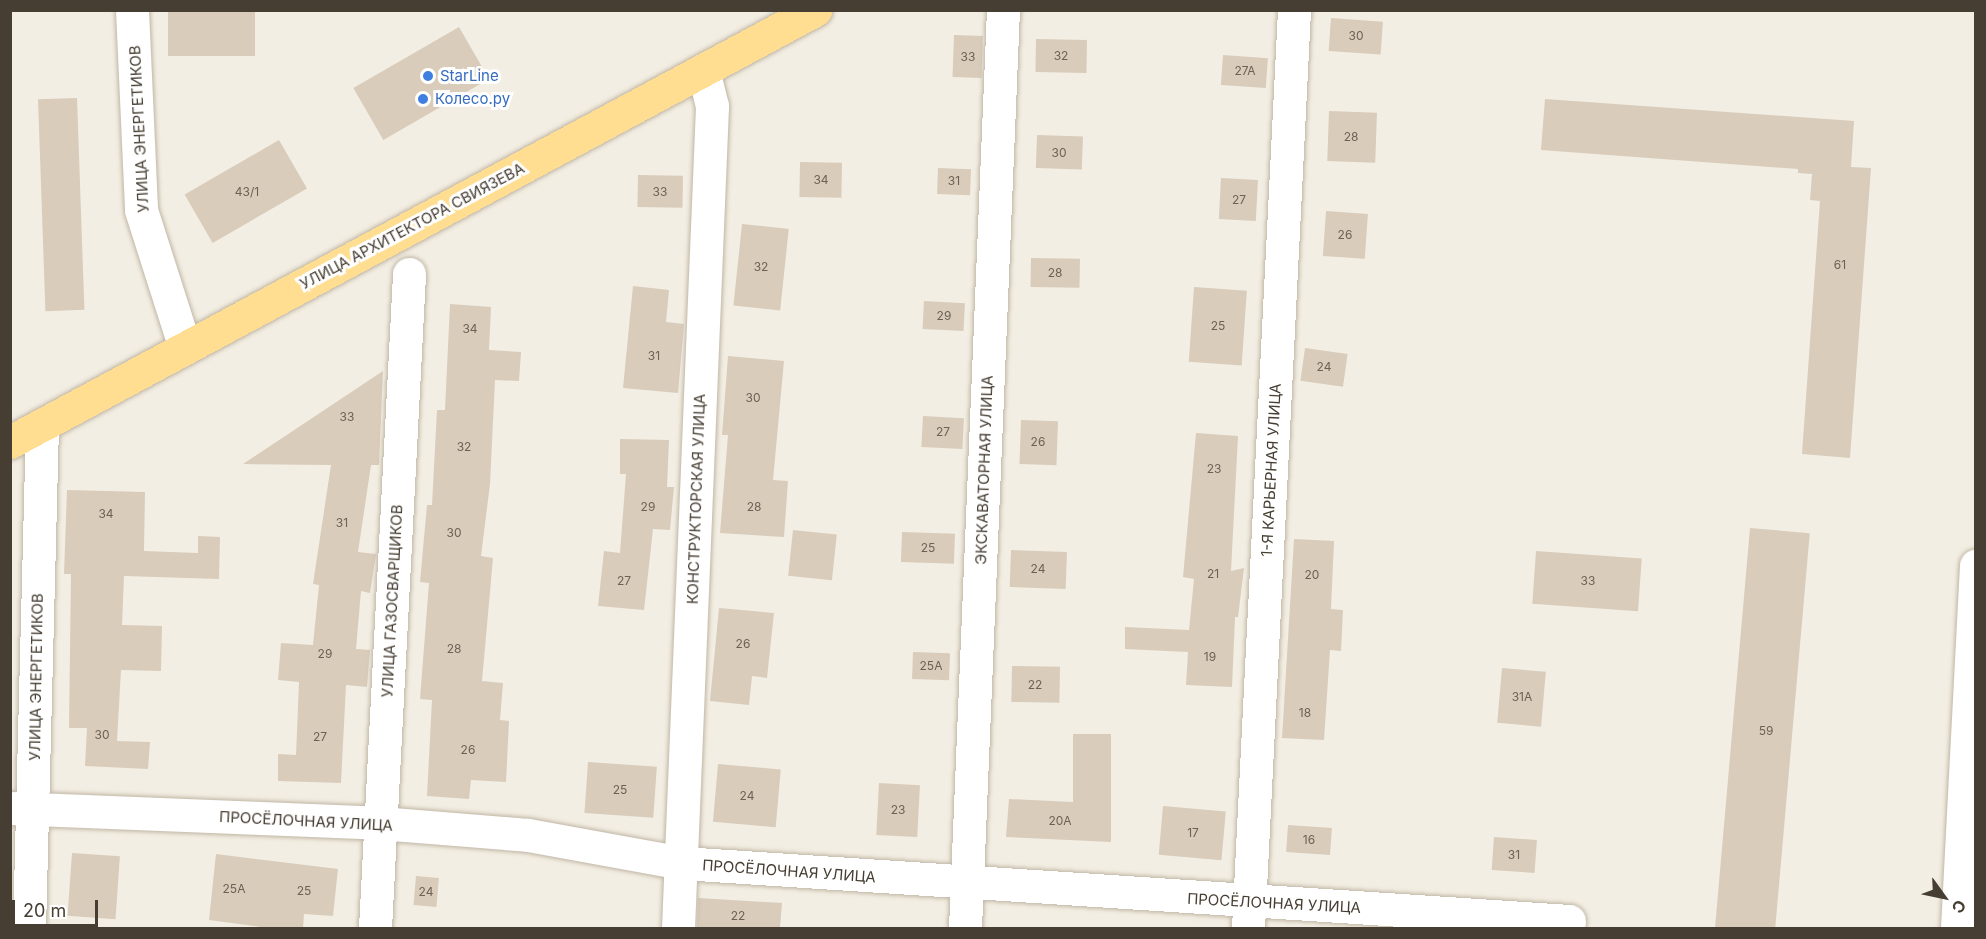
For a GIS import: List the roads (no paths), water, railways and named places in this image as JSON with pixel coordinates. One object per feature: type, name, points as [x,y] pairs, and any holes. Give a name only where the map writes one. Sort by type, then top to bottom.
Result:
[{"type":"main road","name":"УЛИЦА АРХИТЕКТОРА СВИЯЗЕВА","points":[[10,442],[815,10]]},
{"type":"street","name":"УЛИЦА ЭНЕРГЕТИКОВ","points":[[132,10],[141,210],[185,348]]},
{"type":"street","name":"ЭКСКАВАТОРНАЯ УЛИЦА","points":[[965,928],[1003,10]]},
{"type":"street","name":"1-Я КАРЬЕРНАЯ УЛИЦА","points":[[1249,915],[1294,10]]},
{"type":"street","name":"КОНСТРУКТОРСКАЯ УЛИЦА","points":[[678,928],[712,106],[703,70]]},
{"type":"street","name":"УЛИЦА ГАЗОСВАРЩИКОВ","points":[[375,928],[410,274]]},
{"type":"street","name":"УЛИЦА ЭНЕРГЕТИКОВ","points":[[29,928],[22,809],[42,425]]},
{"type":"street","points":[[1957,928],[1976,565]]},
{"type":"street","name":"ПРОСЁЛОЧНАЯ УЛИЦА","points":[[22,809],[380,823],[528,835],[681,863],[967,884],[1249,915],[1569,921]]},
{"type":"place","name":"StarLine","points":[[428,76]]},
{"type":"place","name":"Колесо.ру","points":[[423,99]]}]
